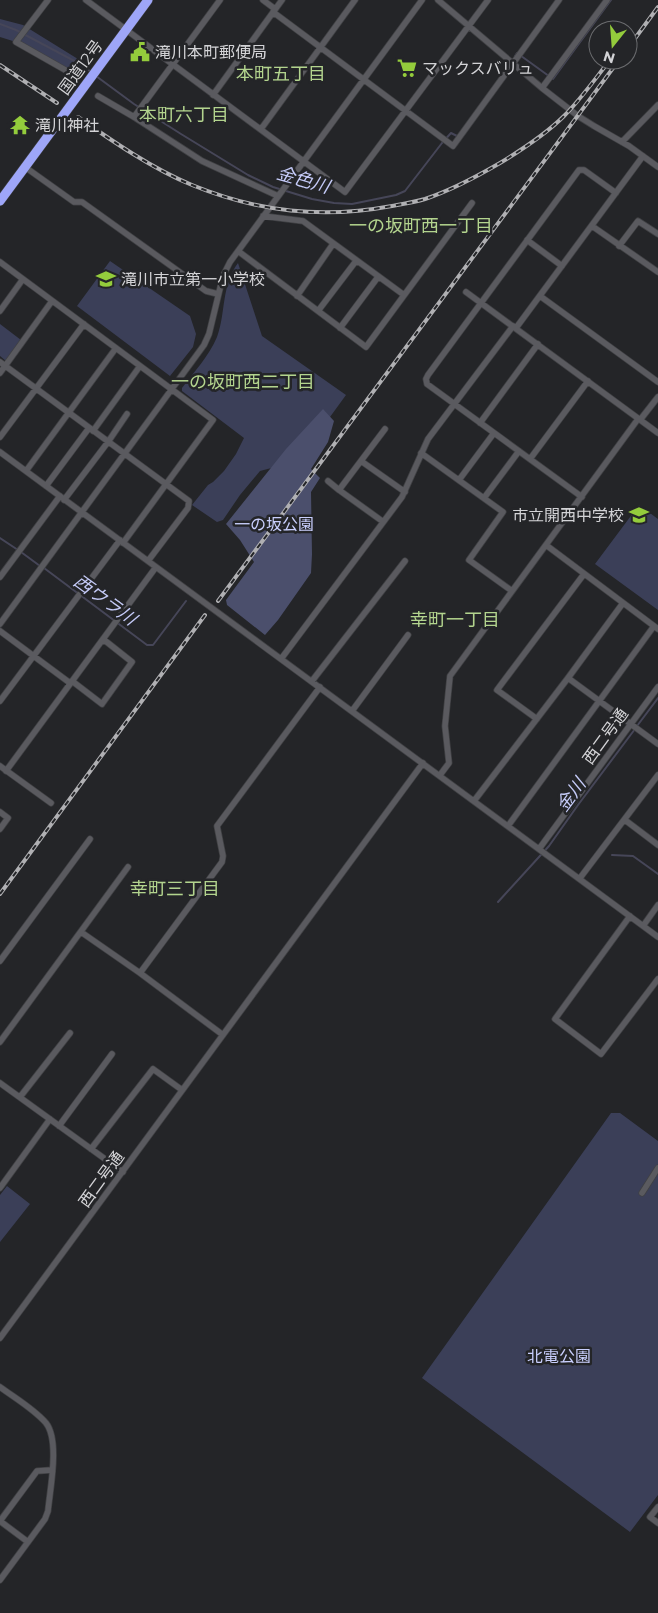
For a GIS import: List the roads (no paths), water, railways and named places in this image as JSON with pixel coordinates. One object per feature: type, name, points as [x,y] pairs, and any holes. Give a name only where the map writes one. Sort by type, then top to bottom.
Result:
[{"type":"highway","name":"国道12号","points":[[0,201],[148,0]]},
{"type":"street","points":[[48,0],[16,42],[67,72]]},
{"type":"street","points":[[86,0],[345,192],[488,0]]},
{"type":"street","points":[[134,117],[220,0]]},
{"type":"street","points":[[263,0],[320,47],[453,146],[559,0]]},
{"type":"street","points":[[214,95],[282,0]]},
{"type":"street","points":[[261,129],[355,0]]},
{"type":"street","points":[[0,624],[173,390],[204,345],[209,334],[223,276],[238,251],[422,0]]},
{"type":"street","points":[[438,0],[542,88],[594,126],[622,142],[658,167]]},
{"type":"street","points":[[542,88],[607,0]]},
{"type":"street","points":[[98,96],[134,117],[202,162],[278,196]]},
{"type":"street","points":[[622,142],[658,105]]},
{"type":"street","points":[[281,659],[405,492],[428,439],[540,296],[643,156]]},
{"type":"street","points":[[25,167],[74,202],[82,202],[206,290],[218,294]]},
{"type":"street","points":[[582,497],[427,384],[426,379],[579,170],[584,170],[616,193]]},
{"type":"street","points":[[238,251],[366,347],[472,203]]},
{"type":"street","points":[[264,216],[303,222],[404,295]]},
{"type":"street","points":[[619,246],[638,221],[658,234]]},
{"type":"street","points":[[592,226],[658,272]]},
{"type":"street","points":[[527,240],[562,266]]},
{"type":"street","points":[[297,296],[334,244]]},
{"type":"street","points":[[318,311],[356,260]]},
{"type":"street","points":[[0,262],[213,420],[167,485],[33,656],[0,702]]},
{"type":"street","points":[[340,328],[378,277]]},
{"type":"street","points":[[0,311],[23,279]]},
{"type":"street","points":[[466,292],[658,433]]},
{"type":"street","points":[[540,296],[658,382]]},
{"type":"street","points":[[0,373],[3,364],[52,301]]},
{"type":"street","points":[[0,437],[84,324]]},
{"type":"street","points":[[480,423],[538,344]]},
{"type":"street","points":[[26,471],[116,348]]},
{"type":"street","points":[[3,364],[189,501],[188,508],[148,561]]},
{"type":"street","points":[[46,486],[140,366]]},
{"type":"street","points":[[530,459],[588,380]]},
{"type":"street","points":[[440,775],[449,763],[445,726],[450,676],[639,419],[658,397]]},
{"type":"street","points":[[0,577],[108,442],[128,414]]},
{"type":"street","points":[[340,490],[385,429]]},
{"type":"street","points":[[459,480],[494,433]]},
{"type":"street","points":[[484,498],[519,451]]},
{"type":"street","points":[[0,452],[658,937]]},
{"type":"street","points":[[421,453],[503,512],[469,560],[512,591]]},
{"type":"street","points":[[361,461],[405,492]]},
{"type":"street","points":[[328,481],[382,521]]},
{"type":"street","points":[[508,826],[656,627],[546,545]]},
{"type":"street","points":[[312,681],[404,561]]},
{"type":"street","points":[[6,770],[156,567]]},
{"type":"street","points":[[537,719],[497,690],[584,574]]},
{"type":"street","points":[[474,801],[623,603]]},
{"type":"street","points":[[0,631],[102,704],[132,662],[103,639]]},
{"type":"street","points":[[352,711],[408,635]]},
{"type":"street","points":[[568,678],[658,744]]},
{"type":"street","points":[[140,973],[222,862],[223,856],[217,826],[320,687]]},
{"type":"street","name":"西二号通","points":[[539,849],[658,687]]},
{"type":"street","name":"西二号通","points":[[0,1338],[422,763]]},
{"type":"street","points":[[0,766],[51,803]]},
{"type":"street","points":[[580,878],[658,775]]},
{"type":"street","points":[[0,812],[8,818],[0,829]]},
{"type":"street","points":[[625,820],[656,844],[658,836]]},
{"type":"street","points":[[0,961],[90,839]]},
{"type":"street","points":[[0,1042],[128,867]]},
{"type":"street","points":[[643,926],[658,906]]},
{"type":"street","points":[[630,916],[555,1019],[601,1054],[658,979]]},
{"type":"street","points":[[80,932],[140,973],[223,1035]]},
{"type":"street","points":[[20,1098],[70,1033]]},
{"type":"street","points":[[59,1126],[112,1054]]},
{"type":"street","points":[[91,1149],[153,1069],[182,1090]]},
{"type":"street","points":[[0,1082],[123,1172]]},
{"type":"street","points":[[0,1188],[50,1119]]},
{"type":"street","points":[[642,1193],[658,1168]]},
{"type":"street","points":[[0,1387],[38,1415],[47,1424],[51,1431],[54,1445],[48,1511],[45,1518],[0,1580]]},
{"type":"street","points":[[28,1542],[0,1521],[37,1471],[52,1470]]},
{"type":"street","points":[[658,1507],[650,1517],[658,1523]]},
{"type":"waterway","name":"金色川","points":[[515,56],[517,53],[553,79],[611,0]]},
{"type":"waterway","name":"金色川","points":[[0,24],[16,30],[82,65],[91,72]]},
{"type":"waterway","name":"金色川","points":[[96,76],[134,104],[248,175],[273,187],[312,199],[334,203],[352,204],[396,195],[405,191],[451,133],[459,135]]},
{"type":"waterway","name":"西ウラ川","points":[[0,538],[18,550]]},
{"type":"waterway","name":"西ウラ川","points":[[21,552],[40,566]]},
{"type":"waterway","name":"西ウラ川","points":[[44,568],[147,645],[153,645],[186,601]]},
{"type":"waterway","name":"金川","points":[[637,726],[658,698]]},
{"type":"waterway","name":"金川","points":[[498,902],[549,846],[635,729]]},
{"type":"waterway","points":[[612,855],[633,856],[658,874]]},
{"type":"railway","points":[[638,34],[658,7]]},
{"type":"railway","points":[[0,65],[57,103]]},
{"type":"railway","points":[[78,117],[119,145],[163,171],[192,185],[241,202],[266,207],[315,212],[366,210],[405,204],[445,192],[500,163],[534,141],[557,123],[576,103],[602,70]]},
{"type":"railway","points":[[218,601],[612,70]]},
{"type":"railway","points":[[0,894],[205,615]]},
{"type":"place","name":"滝川本町郵便局","points":[[140,52]]},
{"type":"place","name":"マックスバリュ","points":[[407,68]]},
{"type":"place","name":"滝川神社","points":[[20,125]]},
{"type":"place","name":"滝川市立第一小学校","points":[[106,279]]},
{"type":"place","name":"市立開西中学校","points":[[639,515]]},
{"type":"district","name":"本町五丁目","points":[[281,74]]},
{"type":"district","name":"本町六丁目","points":[[184,115]]},
{"type":"district","name":"一の坂町西一丁目","points":[[421,226]]},
{"type":"district","name":"一の坂町西二丁目","points":[[243,382]]},
{"type":"district","name":"幸町一丁目","points":[[455,620]]},
{"type":"district","name":"幸町三丁目","points":[[175,889]]},
{"type":"park label","name":"一の坂公園","points":[[274,524]]},
{"type":"park label","name":"北電公園","points":[[559,1356]]}]
